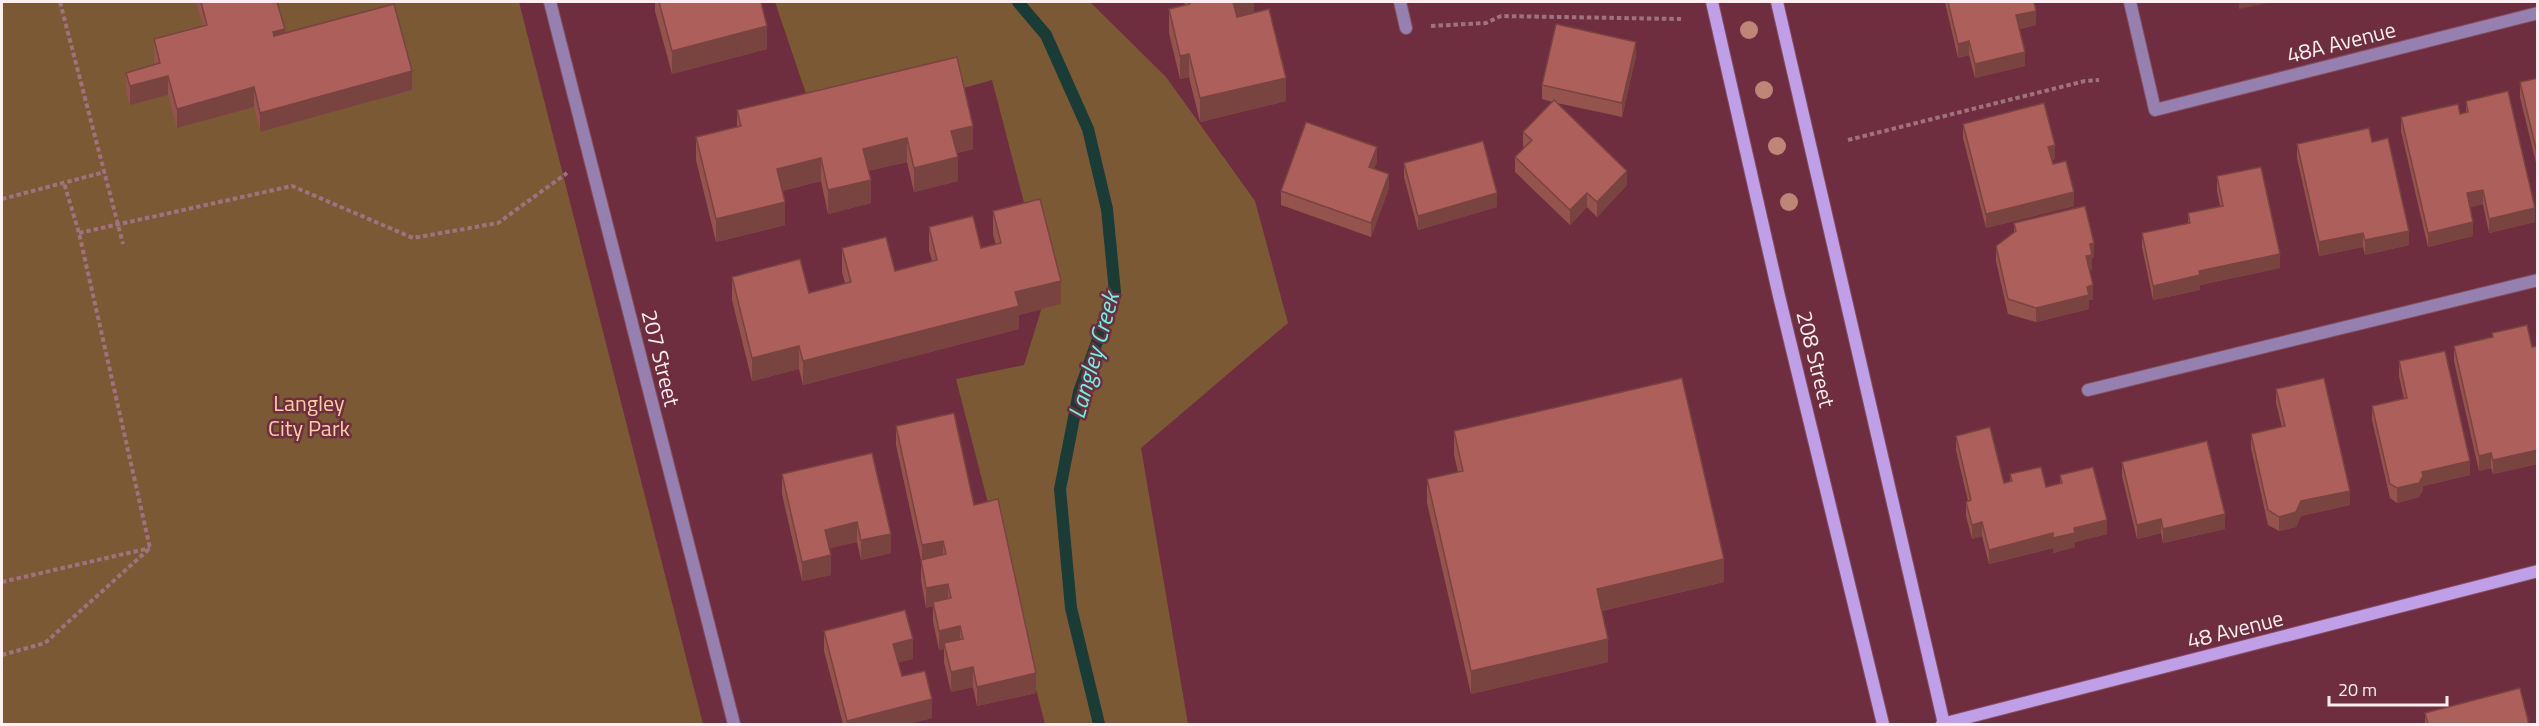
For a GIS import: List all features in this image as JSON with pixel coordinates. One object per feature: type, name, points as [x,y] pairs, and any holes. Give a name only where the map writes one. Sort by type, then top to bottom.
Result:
[{"type":"main road","name":"208 Street","points":[[1712,2],[1779,296],[1883,724]]},
{"type":"main road","name":"208 Street","points":[[1777,2],[1943,724]]},
{"type":"main road","name":"48 Avenue","points":[[1943,724],[2538,571]]},
{"type":"street","name":"207 Street","points":[[550,2],[734,724]]},
{"type":"street","points":[[1400,2],[1406,28]]},
{"type":"street","name":"48A Avenue","points":[[2130,2],[2155,110],[2538,13]]},
{"type":"street","points":[[2088,390],[2538,280]]},
{"type":"path","points":[[60,2],[123,244]]},
{"type":"path","points":[[1406,28],[1486,23],[1501,16],[1681,20]]},
{"type":"path","points":[[1848,140],[2085,81],[2099,80]]},
{"type":"path","points":[[79,233],[292,186],[413,238],[498,223],[589,156]]},
{"type":"path","points":[[2,199],[105,172]]},
{"type":"path","points":[[64,183],[79,233],[150,548]]},
{"type":"path","points":[[2,582],[150,548]]},
{"type":"path","points":[[2,656],[45,643],[150,548]]},
{"type":"green space","name":"Langley City Park","points":[[2,2],[519,2],[703,724],[2,724]]},
{"type":"green space","points":[[775,2],[1090,2],[1166,77],[1255,201],[1288,323],[1141,448],[1188,724],[1045,724],[956,379],[1024,365],[1047,291],[992,80],[818,129]]},
{"type":"building","points":[[201,2],[277,2],[285,29],[273,32],[274,36],[394,4],[412,71],[260,113],[254,87],[177,109],[168,76],[130,86],[126,73],[160,63],[154,39],[207,25]]},
{"type":"building","points":[[659,2],[761,2],[767,26],[672,51]]},
{"type":"building","points":[[1189,2],[1233,2],[1237,17],[1269,9],[1286,78],[1200,98],[1189,54],[1180,56],[1169,9],[1190,4]]},
{"type":"building","points":[[1948,2],[2034,2],[2036,11],[2016,15],[2025,52],[1975,64],[1969,41],[1958,44]]},
{"type":"building","points":[[1556,24],[1636,42],[1622,103],[1542,85]]},
{"type":"building","points":[[957,57],[973,126],[951,131],[958,157],[914,168],[907,138],[863,149],[871,180],[828,190],[821,158],[777,169],[785,202],[716,219],[696,137],[741,126],[737,110]]},
{"type":"building","points":[[2538,78],[2538,157],[2520,82]]},
{"type":"building","points":[[2508,91],[2535,208],[2489,219],[2483,190],[2467,193],[2473,222],[2428,233],[2401,117],[2458,104],[2460,114],[2468,112],[2466,101]]},
{"type":"building","points":[[1554,100],[1627,171],[1597,202],[1587,193],[1570,210],[1515,157],[1532,140],[1523,132]]},
{"type":"building","points":[[2044,103],[2055,145],[2048,147],[2053,164],[2066,161],[2074,192],[1986,214],[1963,124]]},
{"type":"building","points":[[1306,122],[1377,147],[1369,167],[1389,174],[1371,223],[1281,191]]},
{"type":"building","points":[[2369,128],[2372,142],[2388,138],[2409,231],[2365,240],[2363,233],[2319,242],[2297,144]]},
{"type":"building","points":[[1483,141],[1497,193],[1418,216],[1404,163]]},
{"type":"building","points":[[2261,167],[2280,254],[2199,271],[2200,275],[2153,286],[2142,233],[2190,223],[2188,213],[2223,206],[2217,176]]},
{"type":"building","points":[[1040,199],[1061,281],[1015,292],[1019,306],[803,361],[799,346],[752,358],[732,277],[800,259],[809,293],[851,282],[842,248],[886,237],[895,271],[937,260],[929,227],[973,216],[981,248],[1001,243],[993,211]]},
{"type":"building","points":[[2085,206],[2094,243],[2090,244],[2092,255],[2086,256],[2093,285],[2087,287],[2089,295],[2036,308],[2008,299],[1996,246],[2016,231],[2014,223]]},
{"type":"building","points":[[2527,325],[2532,347],[2538,346],[2538,450],[2493,460],[2491,453],[2479,456],[2454,346],[2493,337],[2492,333]]},
{"type":"building","points":[[2445,351],[2470,461],[2422,472],[2423,476],[2419,483],[2397,488],[2390,484],[2372,406],[2407,398],[2399,361]]},
{"type":"building","points":[[1682,378],[1724,559],[1597,589],[1608,639],[1471,671],[1427,479],[1463,471],[1454,431]]},
{"type":"building","points":[[2324,378],[2350,491],[2301,501],[2296,512],[2279,517],[2268,510],[2251,434],[2285,426],[2276,389]]},
{"type":"building","points":[[954,413],[974,505],[998,499],[1036,673],[977,687],[973,667],[951,672],[944,643],[963,639],[960,626],[939,631],[933,602],[951,598],[948,584],[926,588],[921,560],[946,554],[943,541],[922,545],[896,426]]},
{"type":"building","points":[[1990,427],[2004,483],[2012,481],[2010,474],[2041,467],[2046,487],[2062,483],[2060,475],[2093,467],[2107,520],[2074,528],[2075,533],[2053,538],[2053,533],[1989,550],[1982,522],[1972,525],[1966,502],[1971,500],[1956,436]]},
{"type":"building","points":[[2207,441],[2225,514],[2163,529],[2161,519],[2137,525],[2122,462]]},
{"type":"building","points":[[872,453],[891,534],[861,540],[857,522],[825,530],[831,555],[802,562],[782,474]]},
{"type":"building","points":[[905,610],[913,639],[893,644],[902,676],[925,671],[932,699],[847,721],[824,631]]},
{"type":"building","points":[[2520,688],[2529,724],[2428,724],[2425,713]]},
{"type":"waterway","name":"Langley Creek","points":[[1018,2],[1046,35],[1088,129],[1107,209],[1115,292],[1079,392],[1060,489],[1071,608],[1099,724]]}]
